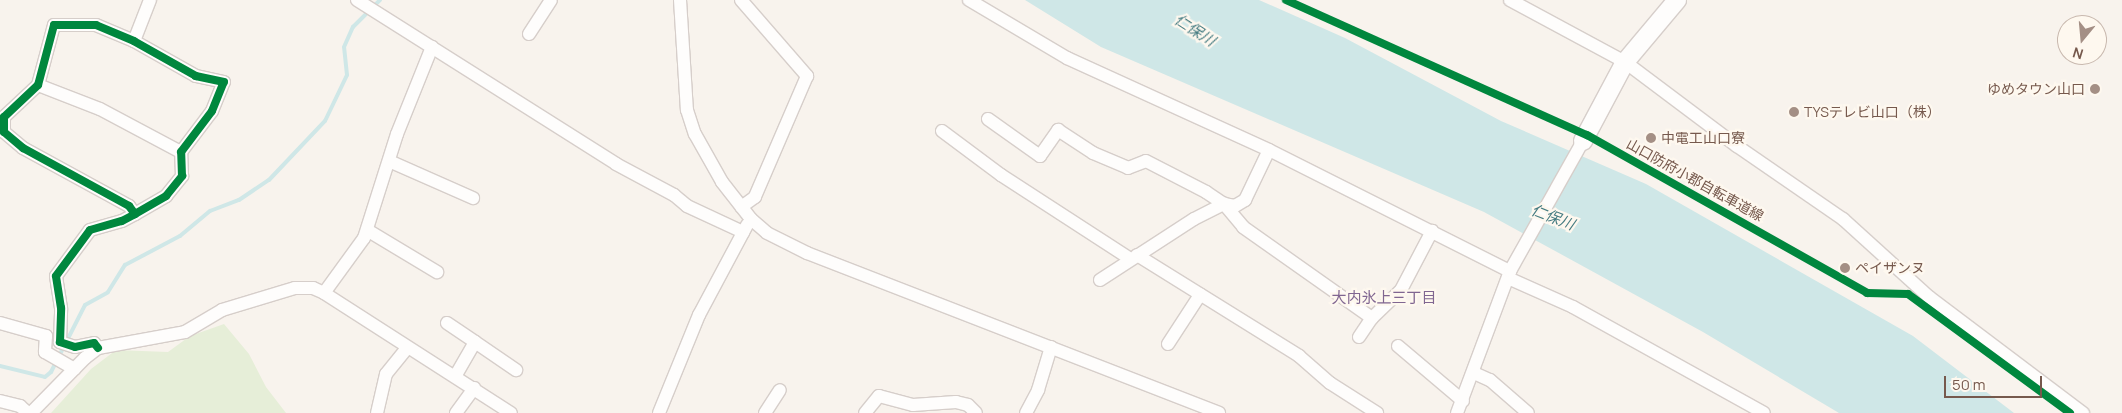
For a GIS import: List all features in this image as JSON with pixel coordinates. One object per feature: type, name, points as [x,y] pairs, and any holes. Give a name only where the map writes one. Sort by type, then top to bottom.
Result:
[{"type":"street","points":[[134,41],[150,0]]},
{"type":"street","points":[[357,0],[616,164],[674,195],[687,206],[743,232]]},
{"type":"street","points":[[529,34],[551,0]]},
{"type":"street","points":[[680,0],[686,110],[706,158],[751,220],[767,233],[807,254],[1219,413]]},
{"type":"street","points":[[741,0],[807,76],[755,197],[741,206]]},
{"type":"street","points":[[969,0],[1067,58],[1269,150],[1510,271],[1758,412]]},
{"type":"street","points":[[1510,0],[1625,62],[1715,130],[1842,218],[1929,297],[2083,413]]},
{"type":"street","points":[[1457,413],[1474,374],[1510,271],[1625,62],[1677,0]]},
{"type":"street","points":[[98,348],[94,343],[75,347],[60,342],[61,308],[56,276],[90,230],[135,214],[166,196],[182,176],[181,152],[212,111],[224,82],[196,76],[134,41],[96,25],[54,25],[38,85],[4,117],[4,132],[23,148],[129,206],[135,214]]},
{"type":"street","points":[[324,293],[364,238],[389,161],[432,47]]},
{"type":"street","points":[[38,85],[100,109],[181,152]]},
{"type":"street","points":[[988,119],[1040,156],[1058,130],[1093,153],[1128,168],[1146,161],[1224,204],[1235,206],[1245,200],[1269,150]]},
{"type":"street","points":[[942,131],[1002,175],[1133,257],[1200,295],[1299,356],[1330,383],[1377,413]]},
{"type":"street","points":[[389,161],[472,198]]},
{"type":"street","points":[[1100,280],[1133,257],[1224,204]]},
{"type":"street","points":[[1224,204],[1243,227],[1372,318]]},
{"type":"street","points":[[659,413],[699,315],[751,220]]},
{"type":"street","points":[[367,230],[437,272]]},
{"type":"street","points":[[1359,338],[1372,318],[1400,290],[1432,231]]},
{"type":"street","points":[[0,401],[20,406],[30,413],[98,348],[185,332],[222,310],[295,288],[313,288],[324,293],[511,413]]},
{"type":"street","points":[[1168,344],[1200,295]]},
{"type":"street","points":[[447,322],[516,370]]},
{"type":"street","points":[[0,323],[46,336],[45,352],[75,369]]},
{"type":"street","points":[[455,376],[475,342]]},
{"type":"street","points":[[1398,346],[1463,400]]},
{"type":"street","points":[[1026,413],[1038,390],[1052,347]]},
{"type":"street","points":[[377,413],[386,374],[407,348]]},
{"type":"street","points":[[1474,374],[1490,380],[1528,413]]},
{"type":"street","points":[[456,413],[474,388]]},
{"type":"street","points":[[764,413],[780,390]]},
{"type":"street","points":[[865,413],[879,396],[913,405],[956,402],[968,405],[976,413]]},
{"type":"green space","points":[[224,324],[249,354],[266,387],[286,413],[51,413],[91,369],[116,350],[168,352],[190,336]]},
{"type":"water","name":"仁保川","points":[[1025,0],[1259,0],[1345,38],[1501,121],[1646,184],[1913,336],[2014,413],[1839,413],[1703,332],[1484,212],[1101,47]]},
{"type":"waterway","points":[[0,366],[45,377],[51,372],[85,305],[108,292],[125,265],[180,236],[210,211],[239,200],[269,180],[325,121],[347,75],[344,47],[353,27],[380,0]]},
{"type":"cycle path","name":"山口防府小郡自転車道線","points":[[1286,0],[1587,135],[1867,293],[1908,294],[2070,413]]},
{"type":"cycle path","points":[[98,348],[94,343],[75,347],[60,342],[61,308],[56,276],[90,230],[122,221],[135,214],[166,196],[182,176],[181,152],[212,111],[224,82],[196,76],[134,41],[96,25],[54,25],[38,85],[4,117],[4,132],[23,148],[129,206],[135,214]]},
{"type":"place","name":"ゆめタウン山口","points":[[2095,89]]},
{"type":"place","name":"TYSテレビ山口（株）","points":[[1794,112]]},
{"type":"place","name":"中電工山口寮","points":[[1651,138]]},
{"type":"place","name":"ペイザンヌ","points":[[1845,268]]},
{"type":"district","name":"大内氷上三丁目","points":[[1384,298]]}]
